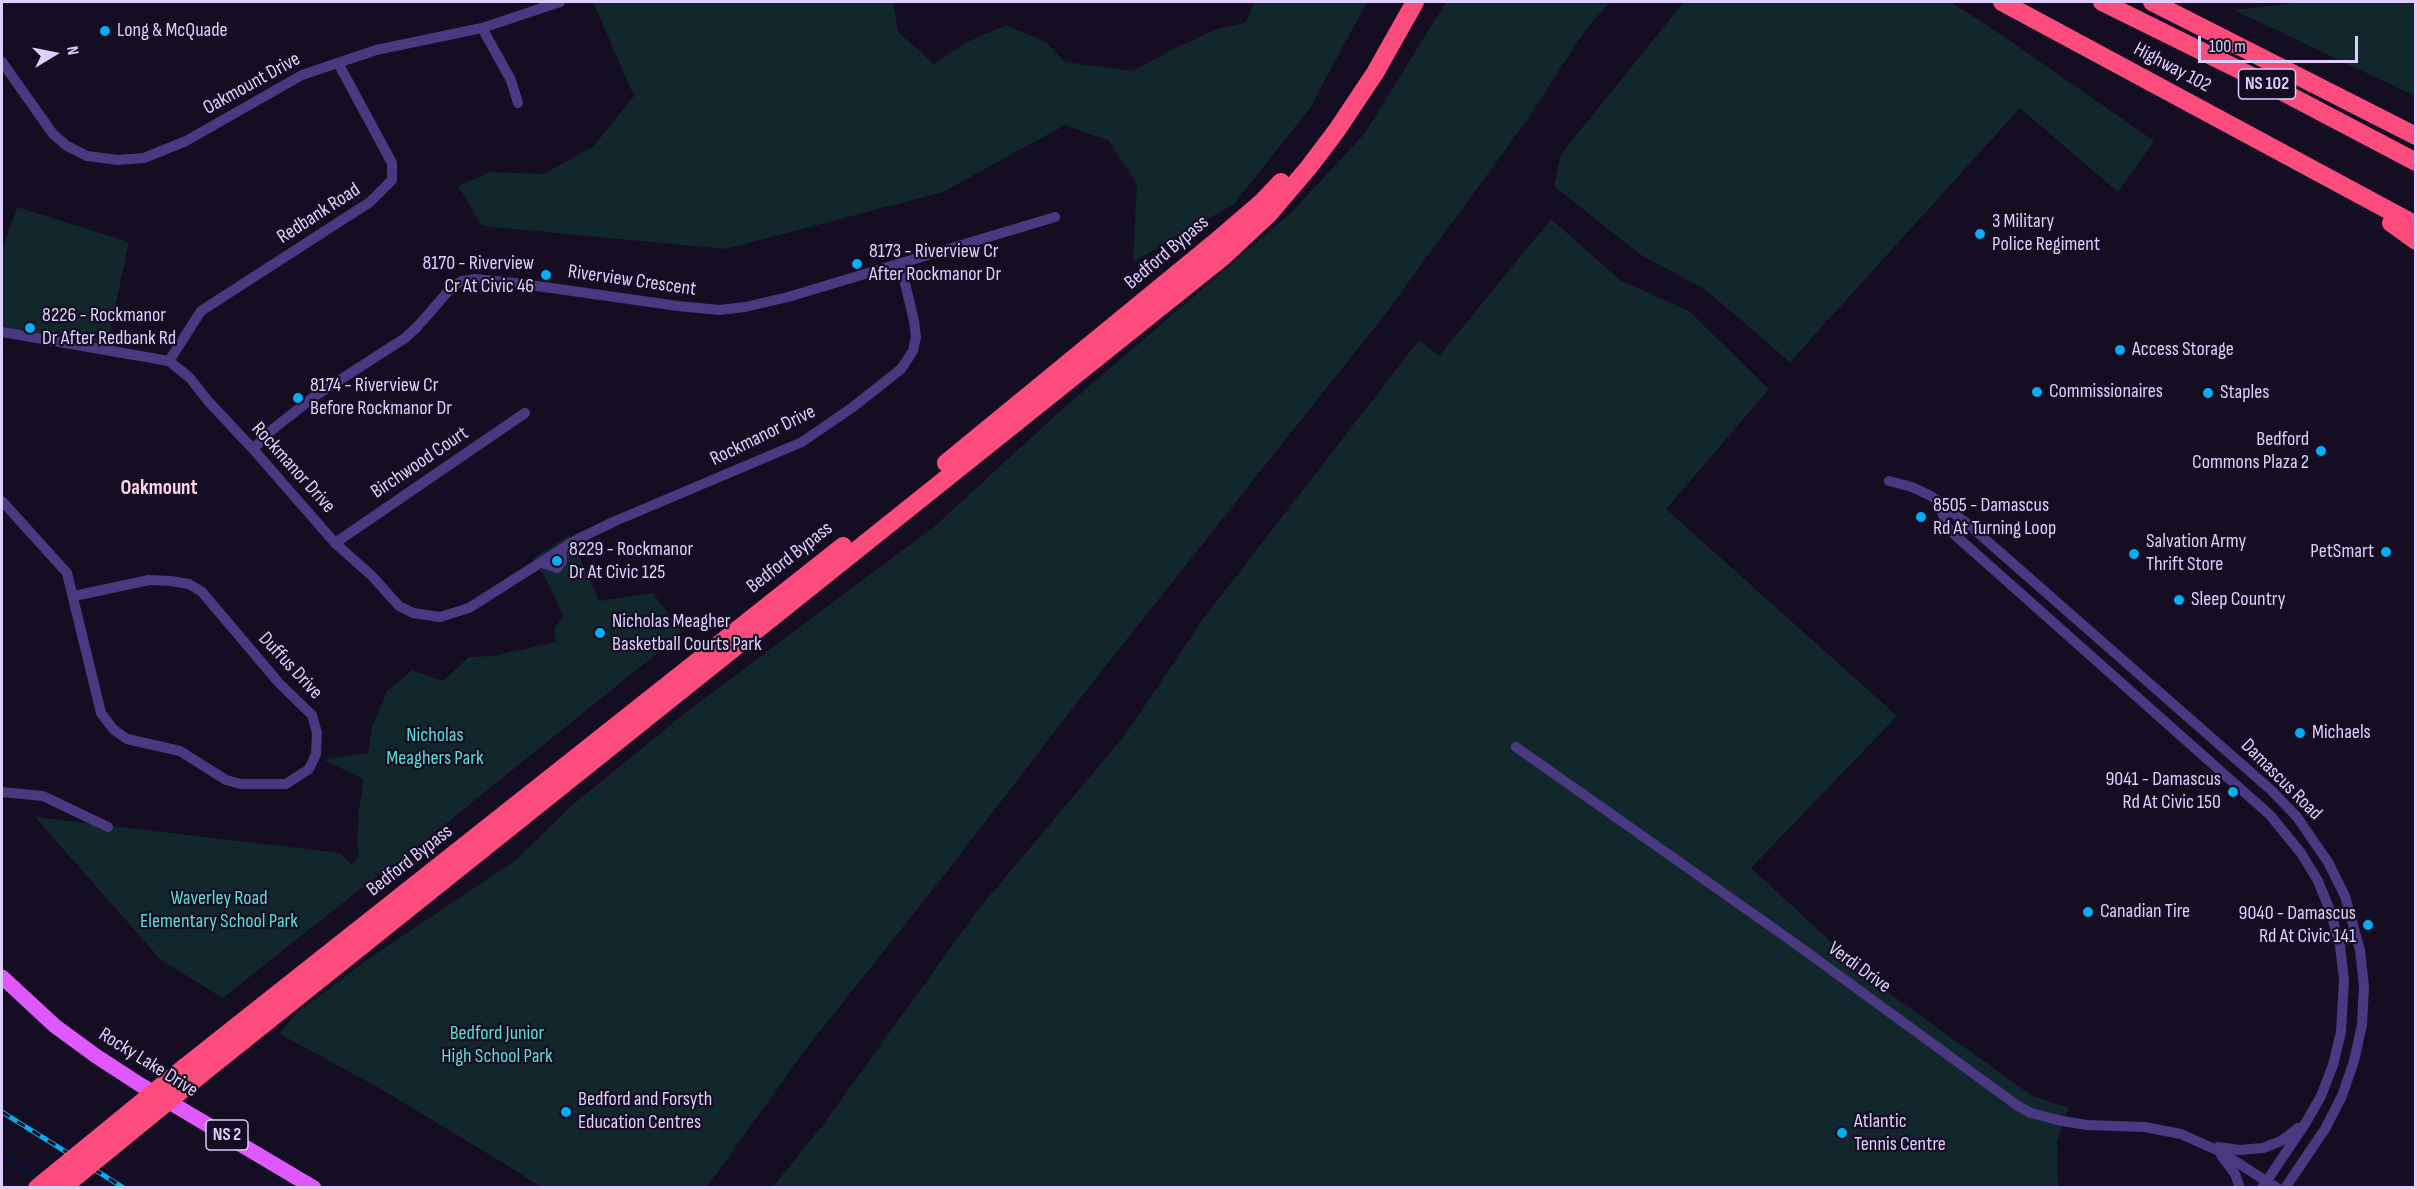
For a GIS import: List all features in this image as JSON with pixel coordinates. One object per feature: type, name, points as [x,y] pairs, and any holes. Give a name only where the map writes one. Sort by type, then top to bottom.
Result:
[{"type":"highway","name":"Bedford Bypass","points":[[62,1188],[192,1072],[933,473],[1263,201],[1302,160],[1331,121],[1363,71],[1402,2]]},
{"type":"highway","name":"Bedford Bypass","points":[[38,1188],[192,1072],[1223,256],[1269,214],[1310,167],[1338,130],[1375,72],[1415,2]]},
{"type":"highway","name":"Highway 102","points":[[2002,2],[2415,225]]},
{"type":"highway","name":"Highway 102","points":[[2102,2],[2264,82],[2415,162]]},
{"type":"highway","points":[[2152,2],[2415,136]]},
{"type":"highway","points":[[2323,176],[2415,241]]},
{"type":"main road","name":"Rocky Lake Drive","points":[[2,977],[55,1026],[96,1056],[314,1188]]},
{"type":"street","name":"Oakmount Drive","points":[[2,62],[53,134],[67,146],[87,156],[118,160],[144,158],[186,141],[302,75],[376,50],[482,28],[560,2]]},
{"type":"street","points":[[482,28],[511,80],[519,103]]},
{"type":"street","name":"Redbank Road","points":[[169,361],[201,311],[370,202],[392,180],[392,163],[338,63]]},
{"type":"street","name":"Riverview Crescent","points":[[253,449],[273,429],[315,396],[405,338],[452,287],[462,281],[476,279],[512,283],[719,310],[745,307],[788,297],[1055,217]]},
{"type":"street","name":"Rockmanor Drive","points":[[169,361],[190,378],[335,543],[372,576],[399,606],[413,613],[440,617],[469,608],[576,540],[802,442],[837,419],[901,369],[913,351],[916,337],[914,321],[900,262]]},
{"type":"street","points":[[2,332],[169,361]]},
{"type":"street","name":"Birchwood Court","points":[[335,543],[525,413]]},
{"type":"street","name":"Damascus Road","points":[[1889,481],[1912,487],[1937,500],[2000,551],[2271,790],[2311,835],[2337,878],[2351,914],[2360,950],[2364,987],[2360,1034],[2349,1079],[2334,1113],[2285,1188]]},
{"type":"street","name":"Damascus Road","points":[[1937,500],[1948,528],[2257,803],[2281,827],[2302,854],[2331,913],[2340,946],[2344,980],[2343,1015],[2337,1049],[2327,1081],[2315,1107],[2264,1184]]},
{"type":"street","name":"Duffus Drive","points":[[2,501],[67,573],[101,713],[113,729],[127,739],[180,751],[226,780],[241,784],[286,784],[309,769],[316,754],[317,733],[312,715],[279,683],[202,592],[189,584],[148,580],[74,596]]},
{"type":"street","name":"Verdi Drive","points":[[1516,747],[1793,942],[2018,1106],[2045,1118],[2087,1125],[2163,1129],[2190,1137],[2209,1145],[2264,1184],[2277,1188]]},
{"type":"street","points":[[2,792],[43,796],[108,827]]},
{"type":"street","name":"Damascus Road","points":[[2209,1145],[2240,1150],[2271,1146],[2290,1135],[2315,1107]]},
{"type":"street","name":"Verdi Drive","points":[[2209,1145],[2226,1161],[2241,1188]]},
{"type":"green space","points":[[593,2],[903,2],[893,4],[898,32],[934,64],[965,43],[1006,25],[1046,42],[1065,62],[1133,71],[1215,30],[1246,22],[1254,2],[1367,2],[1310,108],[1234,204],[1133,262],[1137,184],[1109,141],[1065,125],[943,192],[726,249],[482,226],[458,186],[490,172],[543,174],[593,147],[634,96]]},
{"type":"green space","name":"Bedford Junior High School Park","points":[[1446,2],[1610,2],[1584,32],[1525,123],[1383,317],[1092,683],[945,874],[805,1050],[707,1187],[541,1187],[381,1089],[280,1034],[294,1015],[371,957],[516,860],[571,806],[694,706],[934,527],[1058,413],[1292,212],[1365,133]]},
{"type":"green space","points":[[1684,2],[1950,2],[1987,25],[2154,141],[2118,192],[2020,108],[1790,362],[1706,290],[1641,255],[1554,186],[1561,154]]},
{"type":"green space","points":[[2290,2],[2415,2],[2415,96],[2234,10],[2290,4]]},
{"type":"green space","points":[[17,207],[129,242],[106,349],[2,328],[2,250]]},
{"type":"green space","points":[[1551,219],[1620,280],[1689,311],[1769,389],[1666,509],[1897,716],[1751,868],[1879,986],[2031,1095],[2069,1108],[2057,1141],[2058,1187],[772,1188],[825,1122],[977,911],[1125,735],[1203,619],[1419,340],[1439,356]]},
{"type":"green space","points":[[570,535],[599,601],[653,593],[682,633],[397,863],[389,866],[223,998],[161,960],[35,817],[340,853],[352,866],[359,856],[357,844],[359,809],[364,779],[324,760],[368,753],[372,727],[387,691],[412,670],[443,681],[469,657],[492,656],[556,642],[554,629],[563,615],[546,579],[532,559]]},
{"type":"waterway","points":[[2,1156],[39,1178]]},
{"type":"railway","points":[[2,1112],[124,1188]]},
{"type":"place","name":"Long & McQuade","points":[[105,31]]},
{"type":"place","name":"3 Military Police Regiment","points":[[1980,234]]},
{"type":"place","name":"8173 - Riverview Cr After Rockmanor Dr","points":[[857,264]]},
{"type":"place","name":"8170 - Riverview Cr At Civic 46","points":[[546,275]]},
{"type":"place","name":"8226 - Rockmanor Dr After Redbank Rd","points":[[30,328]]},
{"type":"place","name":"Access Storage","points":[[2120,350]]},
{"type":"place","name":"Commissionaires","points":[[2037,392]]},
{"type":"place","name":"Staples","points":[[2208,393]]},
{"type":"place","name":"8174 - Riverview Cr Before Rockmanor Dr","points":[[298,398]]},
{"type":"place","name":"Bedford Commons Plaza 2","points":[[2321,451]]},
{"type":"place","name":"8505 - Damascus Rd At Turning Loop","points":[[1921,517]]},
{"type":"place","name":"PetSmart","points":[[2386,552]]},
{"type":"place","name":"Salvation Army Thrift Store","points":[[2134,554]]},
{"type":"place","name":"8229 - Rockmanor Dr At Civic 125","points":[[557,561]]},
{"type":"place","name":"Sleep Country","points":[[2179,600]]},
{"type":"place","name":"Nicholas Meagher Basketball Courts Park","points":[[600,633]]},
{"type":"place","name":"Michaels","points":[[2300,733]]},
{"type":"place","name":"9041 - Damascus Rd At Civic 150","points":[[2233,792]]},
{"type":"place","name":"Canadian Tire","points":[[2088,912]]},
{"type":"place","name":"9040 - Damascus Rd At Civic 141","points":[[2368,925]]},
{"type":"place","name":"Bedford and Forsyth Education Centres","points":[[566,1112]]},
{"type":"place","name":"Atlantic Tennis Centre","points":[[1842,1133]]},
{"type":"district","name":"Oakmount","points":[[159,489]]},
{"type":"park label","name":"Nicholas Meaghers Park","points":[[435,748]]},
{"type":"park label","name":"Waverley Road Elementary School Park","points":[[219,910]]}]
